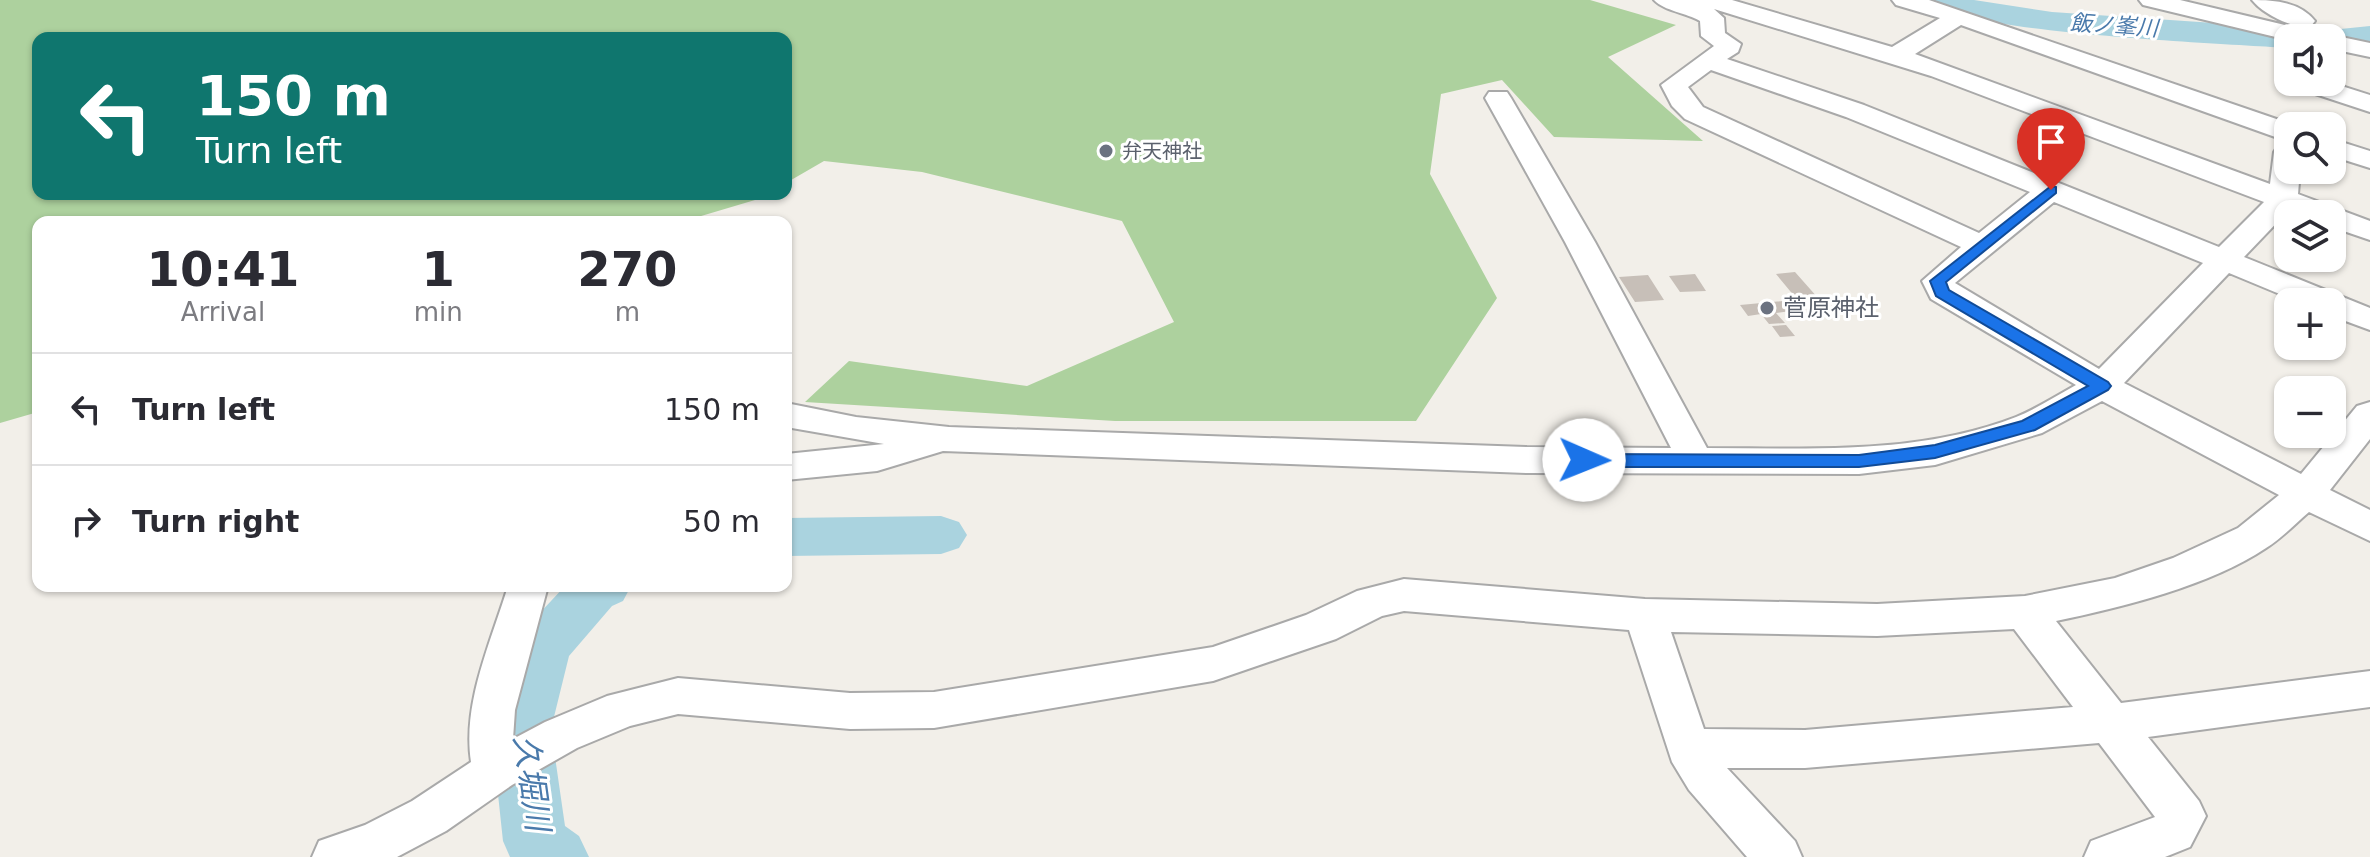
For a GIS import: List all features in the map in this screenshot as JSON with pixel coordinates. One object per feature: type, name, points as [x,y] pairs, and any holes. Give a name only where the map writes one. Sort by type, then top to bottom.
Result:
[{"type":"street","points":[[1666,0],[1694,8],[1712,18],[1713,36],[1729,44],[1729,47],[1674,85],[1681,100],[1694,113],[1981,245]]},
{"type":"street","points":[[1705,0],[1795,22],[1896,55],[2283,199]]},
{"type":"street","points":[[1904,0],[1959,16],[2274,127]]},
{"type":"street","points":[[2151,0],[2290,24]]},
{"type":"street","points":[[2264,0],[2302,24]]},
{"type":"street","points":[[1896,55],[1959,16]]},
{"type":"street","points":[[2346,45],[2370,50]]},
{"type":"street","points":[[1708,61],[1855,111],[2292,288]]},
{"type":"street","points":[[2345,96],[2370,104]]},
{"type":"street","points":[[1498,98],[1580,242],[1696,461]]},
{"type":"street","points":[[2346,152],[2370,160]]},
{"type":"street","points":[[792,416],[856,429],[949,439],[1527,460],[1859,461],[1935,452],[2029,425],[2102,386],[2283,199],[2285,184]]},
{"type":"street","points":[[2051,190],[1938,281],[1942,292],[2102,386],[2370,527]]},
{"type":"street","points":[[2346,222],[2370,231]]},
{"type":"street","points":[[2346,310],[2370,320]]},
{"type":"street","points":[[336,857],[379,842],[429,816],[496,771],[561,735],[623,709],[678,696],[850,711],[934,710],[1213,664],[1321,627],[1372,602],[1404,595],[1645,615],[1877,620],[2025,612],[2117,593],[2187,569],[2252,538],[2307,493],[2370,414]]},
{"type":"street","points":[[792,467],[853,464],[949,439]]},
{"type":"street","points":[[496,771],[490,737],[493,710],[526,592]]},
{"type":"street","points":[[2025,612],[2182,816],[2173,832],[2108,857]]},
{"type":"street","points":[[1645,615],[1688,748],[1705,776],[1778,857]]},
{"type":"street","points":[[1688,748],[1805,749],[2111,723],[2370,689]]},
{"type":"green space","points":[[0,0],[1590,0],[1676,25],[1608,57],[1703,141],[1554,137],[1502,80],[1441,94],[1430,174],[1497,298],[1416,421],[1115,421],[805,402],[849,361],[1027,386],[1174,322],[1122,221],[922,172],[824,161],[792,180],[792,32],[32,32],[32,200],[755,200],[701,216],[32,216],[32,414],[0,423]]},
{"type":"building","points":[[1795,272],[1826,307],[1805,309],[1776,274]]},
{"type":"building","points":[[1695,274],[1706,291],[1680,292],[1669,276]]},
{"type":"building","points":[[1648,275],[1664,300],[1635,302],[1619,277]]},
{"type":"building","points":[[1783,301],[1791,311],[1776,313],[1785,323],[1769,324],[1761,314],[1748,316],[1740,305]]},
{"type":"building","points":[[1786,325],[1795,336],[1780,337],[1772,326]]},
{"type":"waterway","name":"飯ノ峯川","points":[[1942,0],[1974,10],[2052,21],[2274,37]]},
{"type":"waterway","name":"飯ノ峯川","points":[[2346,37],[2370,36]]},
{"type":"waterway","name":"久堀川","points":[[792,537],[941,535]]},
{"type":"waterway","name":"久堀川","points":[[556,857],[535,841],[521,729],[543,647],[592,592]]},
{"type":"place","name":"弁天神社","points":[[1106,151]]},
{"type":"place","name":"菅原神社","points":[[1767,308]]},
{"type":"route","points":[[1584,460],[1859,461],[1935,452],[2029,425],[2102,386],[1942,292],[1938,281],[2051,190]]}]
